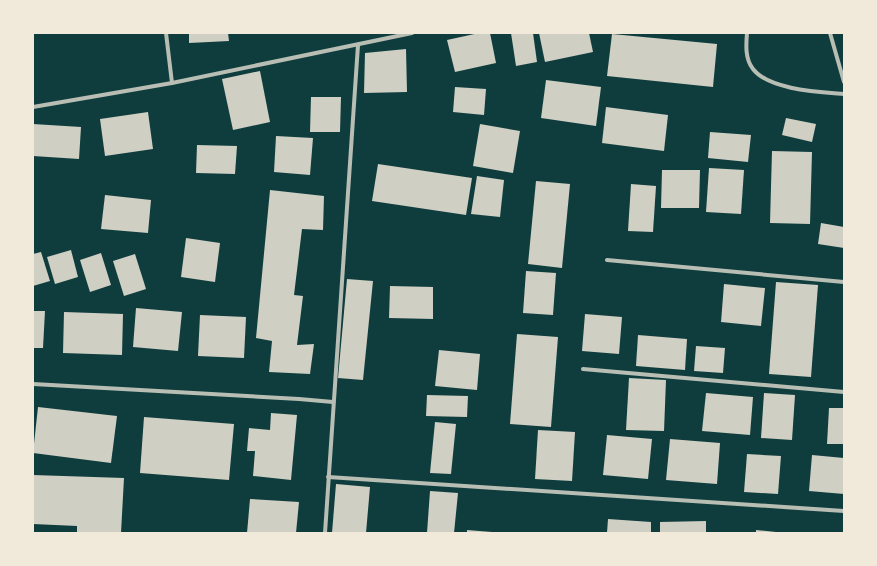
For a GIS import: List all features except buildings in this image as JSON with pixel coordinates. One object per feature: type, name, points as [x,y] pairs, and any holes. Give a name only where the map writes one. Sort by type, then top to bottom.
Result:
[{"type":"street","points":[[166,33],[172,83]]},
{"type":"street","points":[[33,106],[172,83],[412,33]]},
{"type":"street","points":[[747,33],[746,50],[753,69],[775,85],[844,94]]},
{"type":"street","points":[[830,33],[844,82]]},
{"type":"street","points":[[324,533],[358,45]]},
{"type":"street","points":[[607,260],[844,282]]},
{"type":"street","points":[[583,369],[844,392]]},
{"type":"street","points":[[33,384],[333,402]]},
{"type":"street","points":[[328,478],[844,511]]}]
